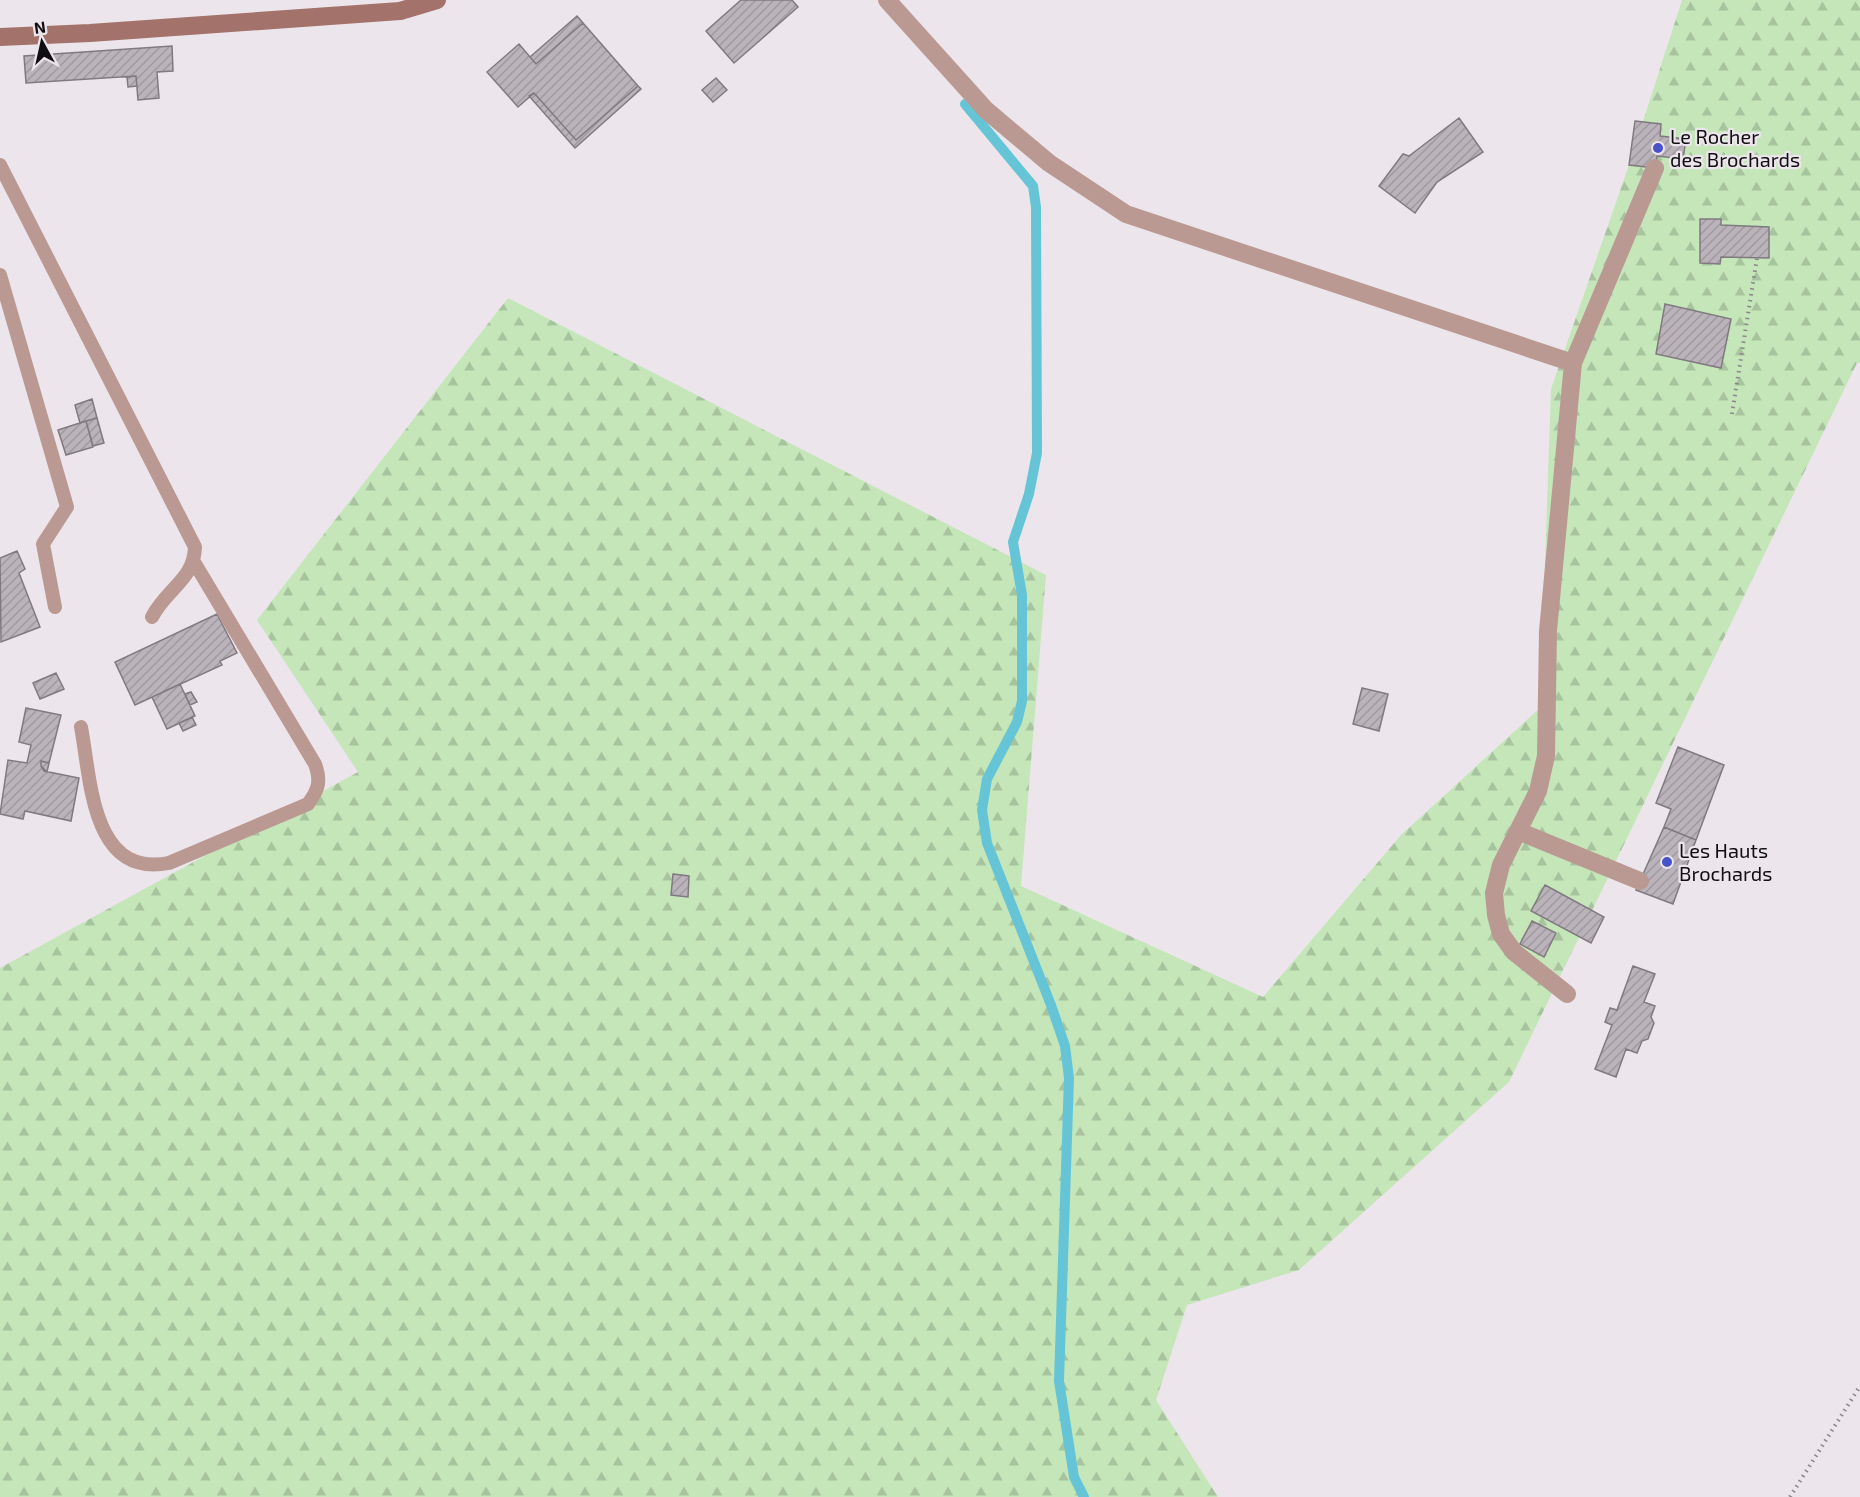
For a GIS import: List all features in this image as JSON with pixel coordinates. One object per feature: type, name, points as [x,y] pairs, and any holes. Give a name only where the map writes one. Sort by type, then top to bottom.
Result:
[{"type":"street","points":[[0,37],[90,33],[400,10],[437,0]]},
{"type":"street","points":[[887,0],[986,110],[1050,163],[1126,214],[1573,363]]},
{"type":"street","points":[[1568,994],[1514,952],[1501,934],[1494,893],[1501,865],[1538,790],[1546,756],[1548,631],[1573,363],[1655,168]]},
{"type":"street","points":[[1518,831],[1640,881]]},
{"type":"lane","points":[[0,165],[195,547],[194,562],[188,575],[160,603],[152,617]]},
{"type":"lane","points":[[0,275],[67,507],[43,544],[55,607]]},
{"type":"lane","points":[[81,727],[105,835],[119,852],[138,862],[158,865],[169,863],[308,804],[317,792],[320,779],[315,764],[194,562]]},
{"type":"path","points":[[1732,414],[1757,258]]},
{"type":"path","points":[[1790,1497],[1860,1386]]},
{"type":"green space","points":[[1682,0],[1860,0],[1860,363],[1857,363],[1509,1082],[1299,1270],[1187,1305],[1156,1400],[1218,1497],[0,1497],[0,968],[358,772],[257,620],[508,298],[1046,575],[1021,886],[1263,997],[1401,835],[1540,708],[1551,389],[1629,165]]},
{"type":"building","points":[[741,0],[792,0],[798,7],[734,63],[706,31]]},
{"type":"building","points":[[577,16],[583,23],[536,64],[530,57]]},
{"type":"building","points":[[583,23],[638,86],[576,140],[534,93],[518,107],[487,72],[519,44],[536,64]]},
{"type":"building","points":[[172,46],[173,71],[157,72],[159,98],[138,100],[136,76],[26,83],[24,56]]},
{"type":"building","points":[[136,76],[137,86],[128,87],[127,77]]},
{"type":"building","points":[[716,78],[727,90],[713,102],[702,90]]},
{"type":"building","points":[[638,86],[641,89],[575,148],[529,96],[534,93],[576,140]]},
{"type":"building","points":[[1459,118],[1483,152],[1437,182],[1415,213],[1379,186],[1403,154],[1409,156]]},
{"type":"building","name":"Le Rocher des Brochards","points":[[1635,121],[1661,124],[1660,136],[1686,139],[1683,159],[1657,156],[1655,168],[1629,165]]},
{"type":"building","points":[[1700,219],[1721,219],[1721,225],[1769,227],[1769,258],[1721,257],[1720,264],[1700,263]]},
{"type":"building","points":[[1665,304],[1731,319],[1721,368],[1656,354]]},
{"type":"building","points":[[92,399],[97,418],[80,423],[75,405]]},
{"type":"building","points":[[97,418],[104,443],[93,446],[86,421]]},
{"type":"building","points":[[86,421],[93,447],[66,455],[58,430]]},
{"type":"building","points":[[17,551],[25,569],[19,573],[40,627],[1,642],[0,558]]},
{"type":"building","points":[[217,614],[237,653],[220,661],[222,665],[135,705],[115,662]]},
{"type":"building","points":[[56,673],[64,689],[40,699],[33,683]]},
{"type":"building","points":[[180,684],[195,716],[167,729],[152,697]]},
{"type":"building","points":[[1362,688],[1388,694],[1379,731],[1353,724]]},
{"type":"building","points":[[191,692],[197,702],[190,705],[185,694]]},
{"type":"building","points":[[26,708],[61,715],[49,763],[41,761],[41,766],[44,771],[79,778],[71,821],[25,811],[23,819],[0,814],[8,760],[27,763],[31,745],[19,742]]},
{"type":"building","points":[[192,717],[196,725],[183,731],[179,723]]},
{"type":"building","points":[[1678,747],[1724,765],[1696,840],[1664,827],[1671,809],[1656,803]]},
{"type":"building","points":[[41,761],[49,763],[47,772],[41,766]]},
{"type":"building","name":"Les Hauts Brochards","points":[[1664,827],[1696,840],[1673,904],[1636,890]]},
{"type":"building","points":[[673,874],[689,876],[688,897],[671,895]]},
{"type":"building","points":[[1545,885],[1604,917],[1591,943],[1531,911]]},
{"type":"building","points":[[1532,921],[1556,933],[1544,957],[1520,944]]},
{"type":"building","points":[[1633,966],[1655,974],[1644,1002],[1655,1006],[1651,1017],[1654,1023],[1648,1039],[1642,1041],[1637,1053],[1626,1049],[1616,1077],[1595,1069],[1612,1025],[1605,1022],[1610,1008],[1617,1010]]},
{"type":"waterway","points":[[965,104],[1033,186],[1036,207],[1037,453],[1029,494],[1013,542],[1022,595],[1022,701],[1017,722],[987,779],[982,810],[987,843],[1065,1046],[1069,1078],[1059,1381],[1074,1477],[1084,1497]]},
{"type":"place","name":"Le Rocher des Brochards","points":[[1658,148]]},
{"type":"place","name":"Les Hauts Brochards","points":[[1667,862]]}]
